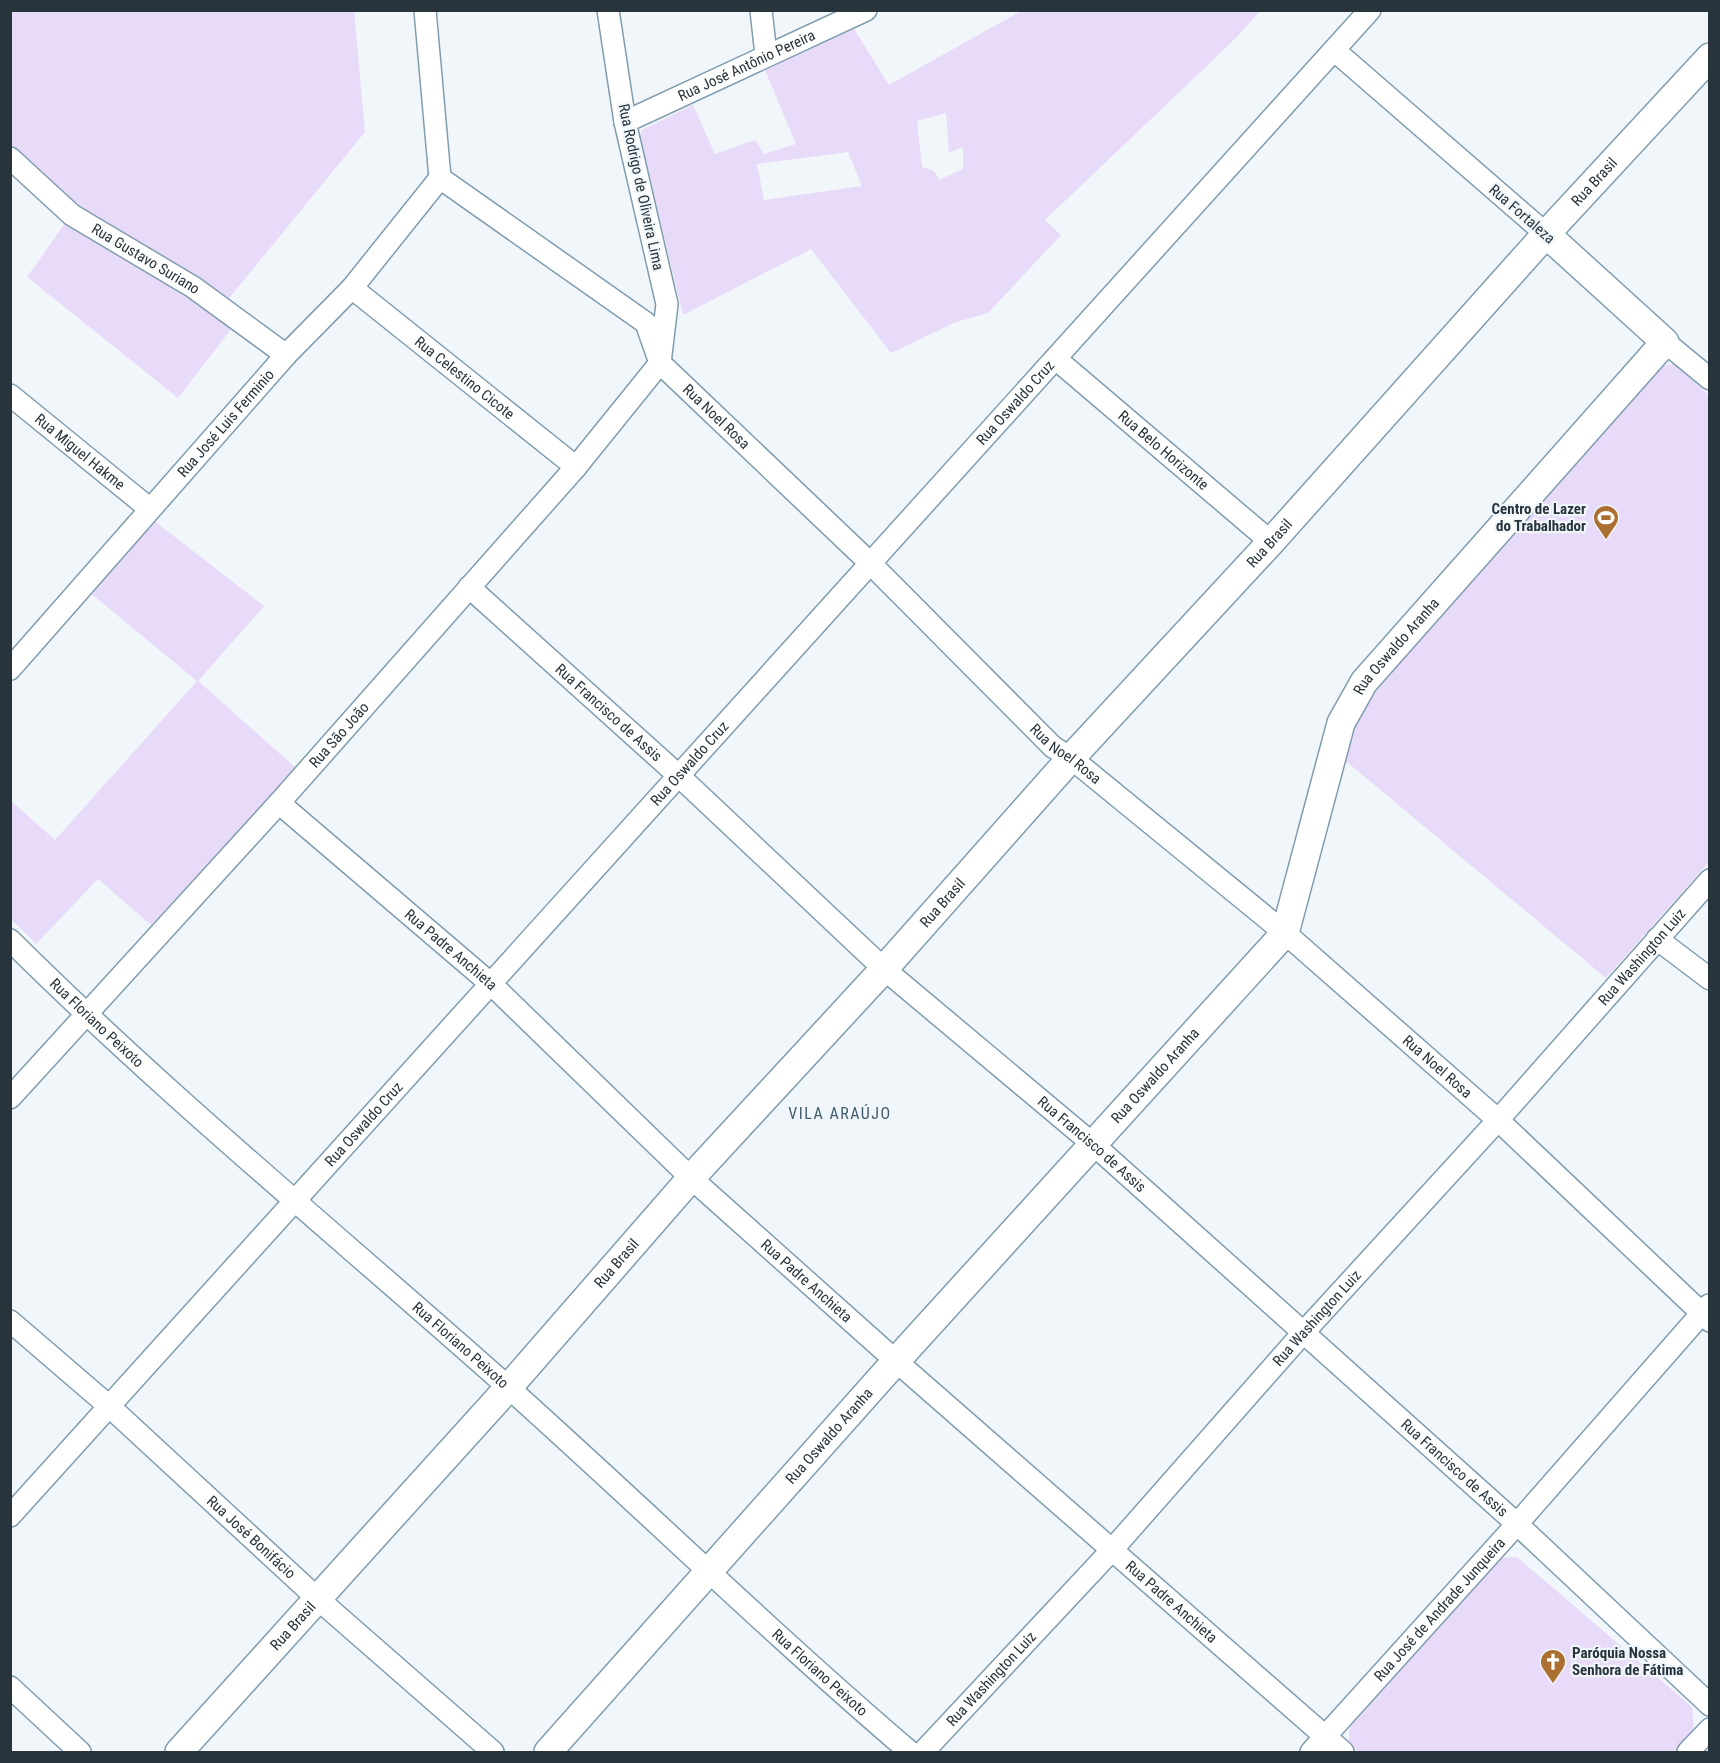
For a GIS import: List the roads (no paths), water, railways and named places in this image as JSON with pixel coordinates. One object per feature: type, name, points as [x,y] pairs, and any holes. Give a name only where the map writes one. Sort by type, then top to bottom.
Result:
[{"type":"street","points":[[425,10],[440,178]]},
{"type":"street","name":"Rua Rodrigo de Oliveira Lima","points":[[608,10],[625,122],[667,304],[660,363]]},
{"type":"street","points":[[761,10],[766,55]]},
{"type":"street","name":"Rua José Antônio Pereira","points":[[625,122],[866,10]]},
{"type":"street","name":"Rua Oswaldo Cruz","points":[[10,1516],[296,1202],[1370,10]]},
{"type":"street","name":"Rua Fortaleza","points":[[1334,50],[1546,234],[1665,342],[1706,368]]},
{"type":"street","name":"Rua Brasil","points":[[179,1752],[1071,758],[1270,542],[1546,234],[1710,57]]},
{"type":"street","name":"Rua Gustavo Suriano","points":[[10,158],[72,215],[193,287],[286,355]]},
{"type":"street","name":"Rua José Luis Ferminio","points":[[10,669],[286,355],[352,288],[440,178]]},
{"type":"street","name":"Rua Noel Rosa","points":[[440,178],[646,323],[660,363],[870,563],[1053,747],[1071,758],[1285,933],[1498,1120],[1707,1313]]},
{"type":"street","name":"Rua Celestino Cicote","points":[[352,288],[576,467]]},
{"type":"street","name":"Rua Oswaldo Aranha","points":[[548,1752],[896,1361],[1285,933],[1341,723],[1364,682],[1665,342]]},
{"type":"street","name":"Rua Belo Horizonte","points":[[1056,358],[1270,542]]},
{"type":"street","name":"Rua São João","points":[[10,1098],[279,803],[576,467],[660,363]]},
{"type":"street","name":"Rua Miguel Hakme","points":[[10,395],[150,508]]},
{"type":"street","name":"Rua Francisco de Assis","points":[[469,587],[679,776],[884,969],[1094,1145],[1518,1524],[1710,1705]]},
{"type":"street","name":"Rua Padre Anchieta","points":[[279,803],[491,984],[692,1178],[1112,1551],[1318,1745],[1343,1752]]},
{"type":"street","name":"Rua Washington Luiz","points":[[923,1752],[1112,1551],[1303,1333],[1498,1120],[1710,880]]},
{"type":"street","points":[[1658,939],[1710,979]]},
{"type":"street","name":"Rua Floriano Peixoto","points":[[10,940],[86,1015],[508,1388],[710,1571],[815,1671],[910,1752]]},
{"type":"street","name":"Rua José de Andrade Junqueira","points":[[1318,1745],[1707,1313]]},
{"type":"street","name":"Rua José Bonifácio","points":[[10,1321],[110,1407],[318,1599],[493,1752]]},
{"type":"street","points":[[10,1687],[80,1752]]},
{"type":"street","points":[[1688,1752],[1710,1729]]},
{"type":"place","name":"Centro de Lazer do Trabalhador","points":[[1606,541]]},
{"type":"place","name":"Paróquia Nossa Senhora de Fátima","points":[[1553,1685]]},
{"type":"district","name":"VILA ARAÚJO","points":[[840,1113]]}]
